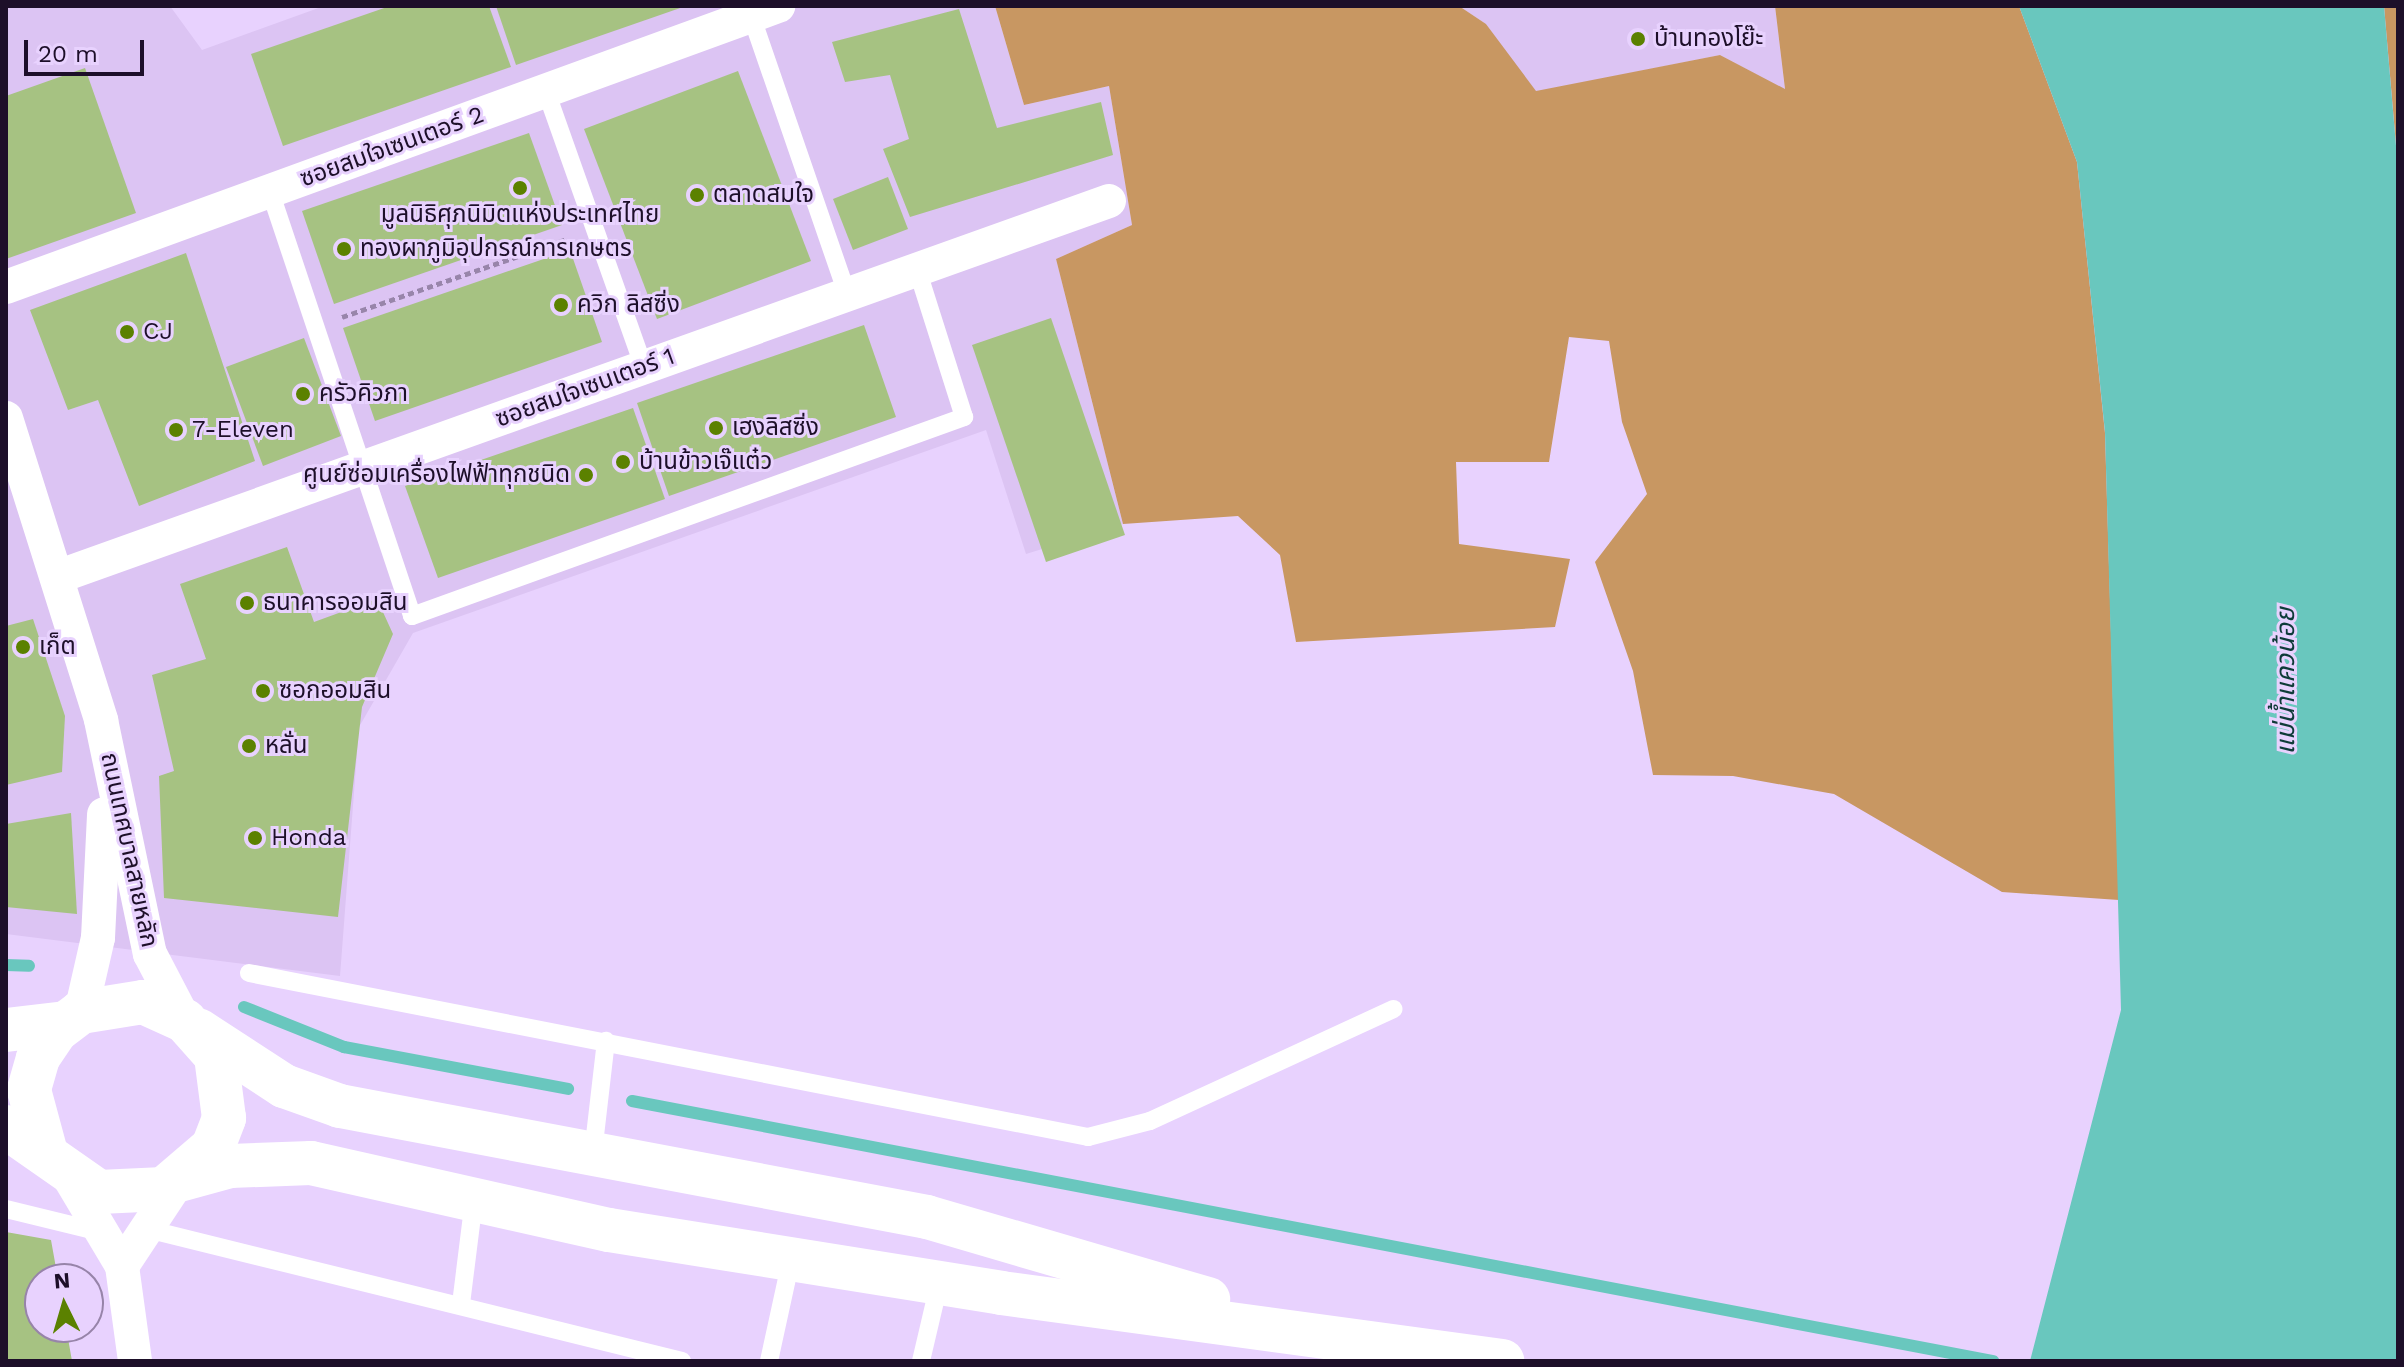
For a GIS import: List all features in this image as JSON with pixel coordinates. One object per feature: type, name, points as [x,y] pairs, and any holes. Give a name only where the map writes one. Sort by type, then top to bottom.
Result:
[{"type":"main road","points":[[6,1030],[143,1002],[192,1025],[284,1086],[340,1106],[927,1217],[1345,1339]]},
{"type":"main road","points":[[57,1165],[32,1123],[29,1090],[38,1058],[74,1017]]},
{"type":"main road","points":[[179,1180],[213,1147],[224,1118],[216,1056],[192,1025]]},
{"type":"main road","points":[[6,1127],[99,1192],[131,1196],[230,1166],[311,1163],[474,1200],[791,1260],[939,1284],[1502,1361]]},
{"type":"street","name":"ซอยสมใจเซนเตอร์ 2","points":[[6,287],[764,10]]},
{"type":"street","name":"ซอยสมใจเซนเตอร์ 1","points":[[60,576],[1109,201]]},
{"type":"street","name":"ถนนเทศบาลสายหลัก","points":[[6,418],[60,576],[101,720],[136,904],[150,954],[192,1025]]},
{"type":"street","name":"ถนนเทศบาลสายหลัก","points":[[74,1017],[98,938],[101,720]]},
{"type":"street","points":[[57,1165],[104,1233],[122,1266],[135,1361]]},
{"type":"street","points":[[122,1266],[151,1230],[179,1180]]},
{"type":"lane","points":[[764,10],[847,294]]},
{"type":"lane","points":[[546,91],[644,367]]},
{"type":"lane","points":[[270,191],[412,616],[964,417],[917,269]]},
{"type":"lane","points":[[249,973],[1088,1137],[1150,1121],[1393,1009]]},
{"type":"lane","points":[[593,1154],[606,1041]]},
{"type":"lane","points":[[461,1304],[474,1200]]},
{"type":"lane","points":[[6,1209],[104,1233]]},
{"type":"lane","points":[[151,1230],[461,1304],[682,1361]]},
{"type":"lane","points":[[769,1361],[791,1260]]},
{"type":"lane","points":[[921,1361],[939,1284]]},
{"type":"path","points":[[314,326],[595,230]]},
{"type":"shaded area","points":[[6,6],[170,6],[202,50],[324,6],[995,6],[1024,105],[1109,86],[1132,225],[1056,259],[1123,524],[1026,554],[986,430],[413,633],[359,727],[340,976],[6,934]]},
{"type":"shaded area","points":[[995,6],[1459,6],[1486,24],[1536,91],[1720,55],[1785,89],[1775,6],[2019,6],[2077,162],[2105,433],[2119,900],[2002,892],[1834,794],[1733,776],[1653,775],[1633,671],[1595,562],[1647,494],[1622,422],[1609,341],[1569,337],[1549,462],[1456,462],[1459,544],[1570,559],[1555,627],[1296,642],[1280,555],[1238,516],[1123,524],[1056,259],[1132,225],[1109,86],[1024,105]]},
{"type":"shaded area","name":"บ้านทองโย๊ะ","points":[[1459,6],[1775,6],[1785,90],[1720,55],[1535,92],[1486,24]]},
{"type":"shaded area","points":[[2384,6],[2398,6],[2398,168]]},
{"type":"water","name":"แม่น้ำแควน้อย","points":[[2019,6],[2384,6],[2398,169],[2398,1361],[2030,1361],[2121,1010],[2105,432],[2077,162]]},
{"type":"building","points":[[390,6],[489,6],[511,67],[283,146],[251,54]]},
{"type":"building","points":[[496,6],[686,6],[516,65]]},
{"type":"building","points":[[959,9],[997,128],[1101,102],[1113,155],[910,217],[883,149],[909,139],[890,75],[845,82],[832,42]]},
{"type":"building","points":[[85,68],[136,213],[6,259],[6,96]]},
{"type":"building","name":"ตลาดสมใจ","points":[[738,71],[811,261],[657,319],[584,129]]},
{"type":"building","points":[[529,133],[562,225],[334,304],[302,211]]},
{"type":"building","points":[[888,177],[908,229],[853,250],[833,199]]},
{"type":"building","points":[[570,250],[602,342],[375,421],[343,328]]},
{"type":"building","points":[[186,253],[255,461],[139,506],[98,400],[68,410],[30,310]]},
{"type":"building","points":[[1051,318],[1125,535],[1046,562],[972,345]]},
{"type":"building","points":[[864,325],[896,417],[669,496],[637,403]]},
{"type":"building","points":[[304,338],[341,436],[263,466],[226,367]]},
{"type":"building","points":[[633,408],[665,499],[438,578],[405,486]]},
{"type":"building","points":[[287,547],[314,622],[377,599],[393,634],[362,707],[338,917],[164,898],[159,776],[174,771],[152,675],[206,659],[180,584]]},
{"type":"building","points":[[33,619],[65,716],[62,772],[6,785],[6,626]]},
{"type":"building","points":[[71,813],[77,914],[6,907],[6,824]]},
{"type":"building","points":[[6,1232],[51,1240],[55,1263],[24,1263],[24,1343],[69,1343],[72,1361],[6,1361]]},
{"type":"waterway","points":[[6,965],[29,966]]},
{"type":"waterway","points":[[244,1007],[344,1047],[568,1089]]},
{"type":"waterway","points":[[632,1101],[1993,1361]]},
{"type":"place","name":"บ้านทองโย๊ะ","points":[[1638,39]]},
{"type":"place","name":"มูลนิธิศุภนิมิตแห่งประเทศไทย","points":[[520,188]]},
{"type":"place","name":"ตลาดสมใจ","points":[[697,195]]},
{"type":"place","name":"ทองผาภูมิอุปกรณ์การเกษตร","points":[[344,249]]},
{"type":"place","name":"ควิก ลิสซิ่ง","points":[[561,305]]},
{"type":"place","name":"CJ","points":[[127,332]]},
{"type":"place","name":"ครัวคิวภา","points":[[303,394]]},
{"type":"place","name":"เฮงลิสซิ่ง","points":[[716,428]]},
{"type":"place","name":"7-Eleven","points":[[176,430]]},
{"type":"place","name":"บ้านข้าวเจ๊แต๋ว","points":[[623,462]]},
{"type":"place","name":"ศูนย์ซ่อมเครื่องไฟฟ้าทุกชนิด","points":[[586,475]]},
{"type":"place","name":"ธนาคารออมสิน","points":[[247,603]]},
{"type":"place","name":"เก็ต","points":[[23,647]]},
{"type":"place","name":"ซอกออมสิน","points":[[263,691]]},
{"type":"place","name":"หลั่น","points":[[249,746]]},
{"type":"place","name":"Honda","points":[[255,838]]}]
